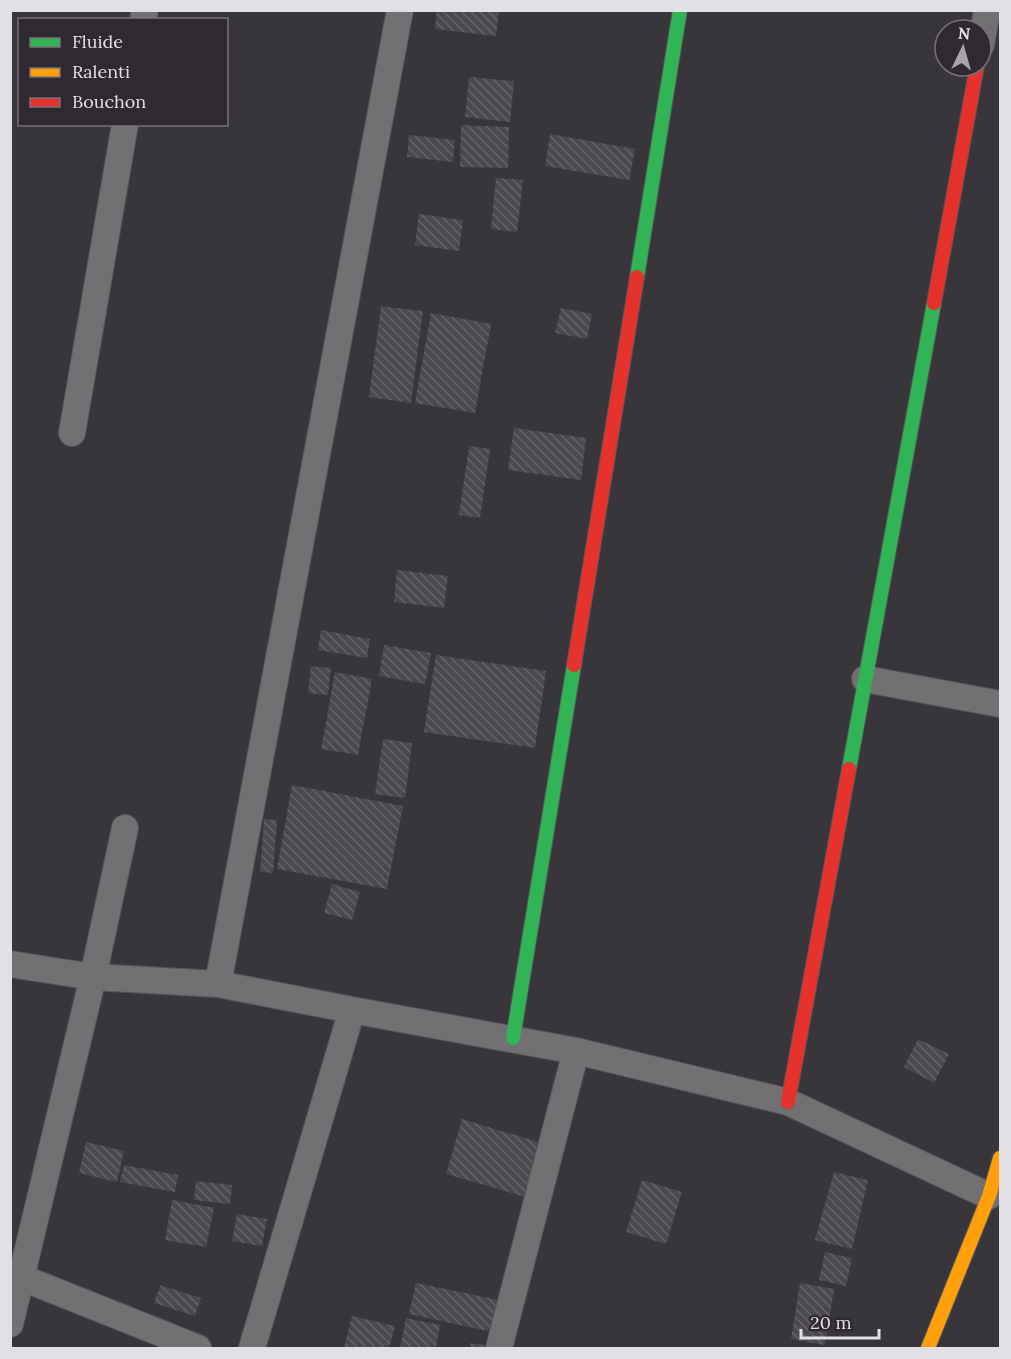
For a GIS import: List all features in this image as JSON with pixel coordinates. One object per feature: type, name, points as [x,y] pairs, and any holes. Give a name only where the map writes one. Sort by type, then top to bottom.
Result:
[{"type":"main road","points":[[513,1038],[680,10]]},
{"type":"main road","points":[[788,1102],[975,78]]},
{"type":"main road","points":[[928,1348],[988,1196],[1000,1158]]},
{"type":"street","points":[[218,984],[400,10]]},
{"type":"street","points":[[72,433],[125,126]]},
{"type":"street","points":[[865,679],[1000,704]]},
{"type":"street","points":[[10,1324],[17,1275],[93,976],[125,828]]},
{"type":"street","points":[[10,964],[93,976],[218,984],[576,1051],[788,1102],[988,1196]]},
{"type":"street","points":[[252,1348],[352,1010]]},
{"type":"street","points":[[499,1348],[576,1051]]},
{"type":"street","points":[[17,1275],[198,1348]]},
{"type":"building","points":[[437,10],[499,11],[496,36],[435,29]]},
{"type":"building","points":[[469,77],[514,81],[510,122],[465,117]]},
{"type":"building","points":[[461,125],[509,127],[508,168],[460,167]]},
{"type":"building","points":[[550,134],[635,149],[629,180],[545,166]]},
{"type":"building","points":[[409,135],[455,140],[453,162],[407,157]]},
{"type":"building","points":[[496,178],[523,180],[517,232],[491,229]]},
{"type":"building","points":[[419,214],[463,220],[459,251],[415,245]]},
{"type":"building","points":[[381,306],[423,311],[411,403],[369,397]]},
{"type":"building","points":[[561,308],[592,314],[587,339],[555,333]]},
{"type":"building","points":[[431,313],[491,324],[475,413],[415,403]]},
{"type":"building","points":[[514,428],[586,438],[581,480],[508,470]]},
{"type":"building","points":[[469,446],[490,449],[480,518],[459,515]]},
{"type":"building","points":[[397,570],[448,576],[444,608],[394,602]]},
{"type":"building","points":[[321,630],[370,639],[367,658],[318,650]]},
{"type":"building","points":[[384,645],[431,653],[425,684],[379,676]]},
{"type":"building","points":[[436,655],[546,671],[535,748],[424,732]]},
{"type":"building","points":[[311,666],[331,668],[328,695],[308,693]]},
{"type":"building","points":[[335,672],[372,679],[358,755],[321,749]]},
{"type":"building","points":[[383,739],[412,743],[405,798],[375,794]]},
{"type":"building","points":[[292,785],[403,806],[387,889],[277,869]]},
{"type":"building","points":[[264,819],[277,820],[273,873],[260,872]]},
{"type":"building","points":[[332,884],[360,892],[352,920],[324,913]]},
{"type":"building","points":[[918,1039],[949,1054],[934,1083],[904,1067]]},
{"type":"building","points":[[462,1119],[545,1144],[529,1198],[446,1174]]},
{"type":"building","points":[[86,1142],[124,1151],[117,1182],[79,1173]]},
{"type":"building","points":[[124,1165],[178,1175],[175,1192],[120,1182]]},
{"type":"building","points":[[834,1172],[868,1180],[852,1249],[815,1240]]},
{"type":"building","points":[[642,1180],[682,1192],[666,1244],[626,1232]]},
{"type":"building","points":[[196,1181],[232,1185],[230,1204],[194,1200]]},
{"type":"building","points":[[172,1200],[214,1208],[206,1247],[165,1240]]},
{"type":"building","points":[[237,1214],[267,1219],[262,1246],[232,1241]]},
{"type":"building","points":[[825,1252],[852,1258],[846,1286],[819,1280]]},
{"type":"building","points":[[416,1283],[499,1300],[492,1332],[409,1314]]},
{"type":"building","points":[[800,1283],[834,1289],[825,1345],[791,1339]]},
{"type":"building","points":[[160,1285],[201,1298],[195,1316],[154,1303]]},
{"type":"building","points":[[352,1316],[395,1326],[389,1348],[344,1348]]},
{"type":"building","points":[[406,1318],[440,1325],[436,1348],[400,1348]]},
{"type":"building","points":[[471,1343],[494,1347],[494,1348],[470,1348]]},
{"type":"traffic: fast","points":[[637,277],[680,10]]},
{"type":"traffic: fast","points":[[849,769],[934,303]]},
{"type":"traffic: fast","points":[[513,1038],[574,665]]},
{"type":"traffic: slow","points":[[928,1348],[989,1196],[1000,1158]]},
{"type":"traffic: jam","points":[[934,303],[975,78]]},
{"type":"traffic: jam","points":[[574,665],[637,277]]},
{"type":"traffic: jam","points":[[788,1102],[849,769]]}]
